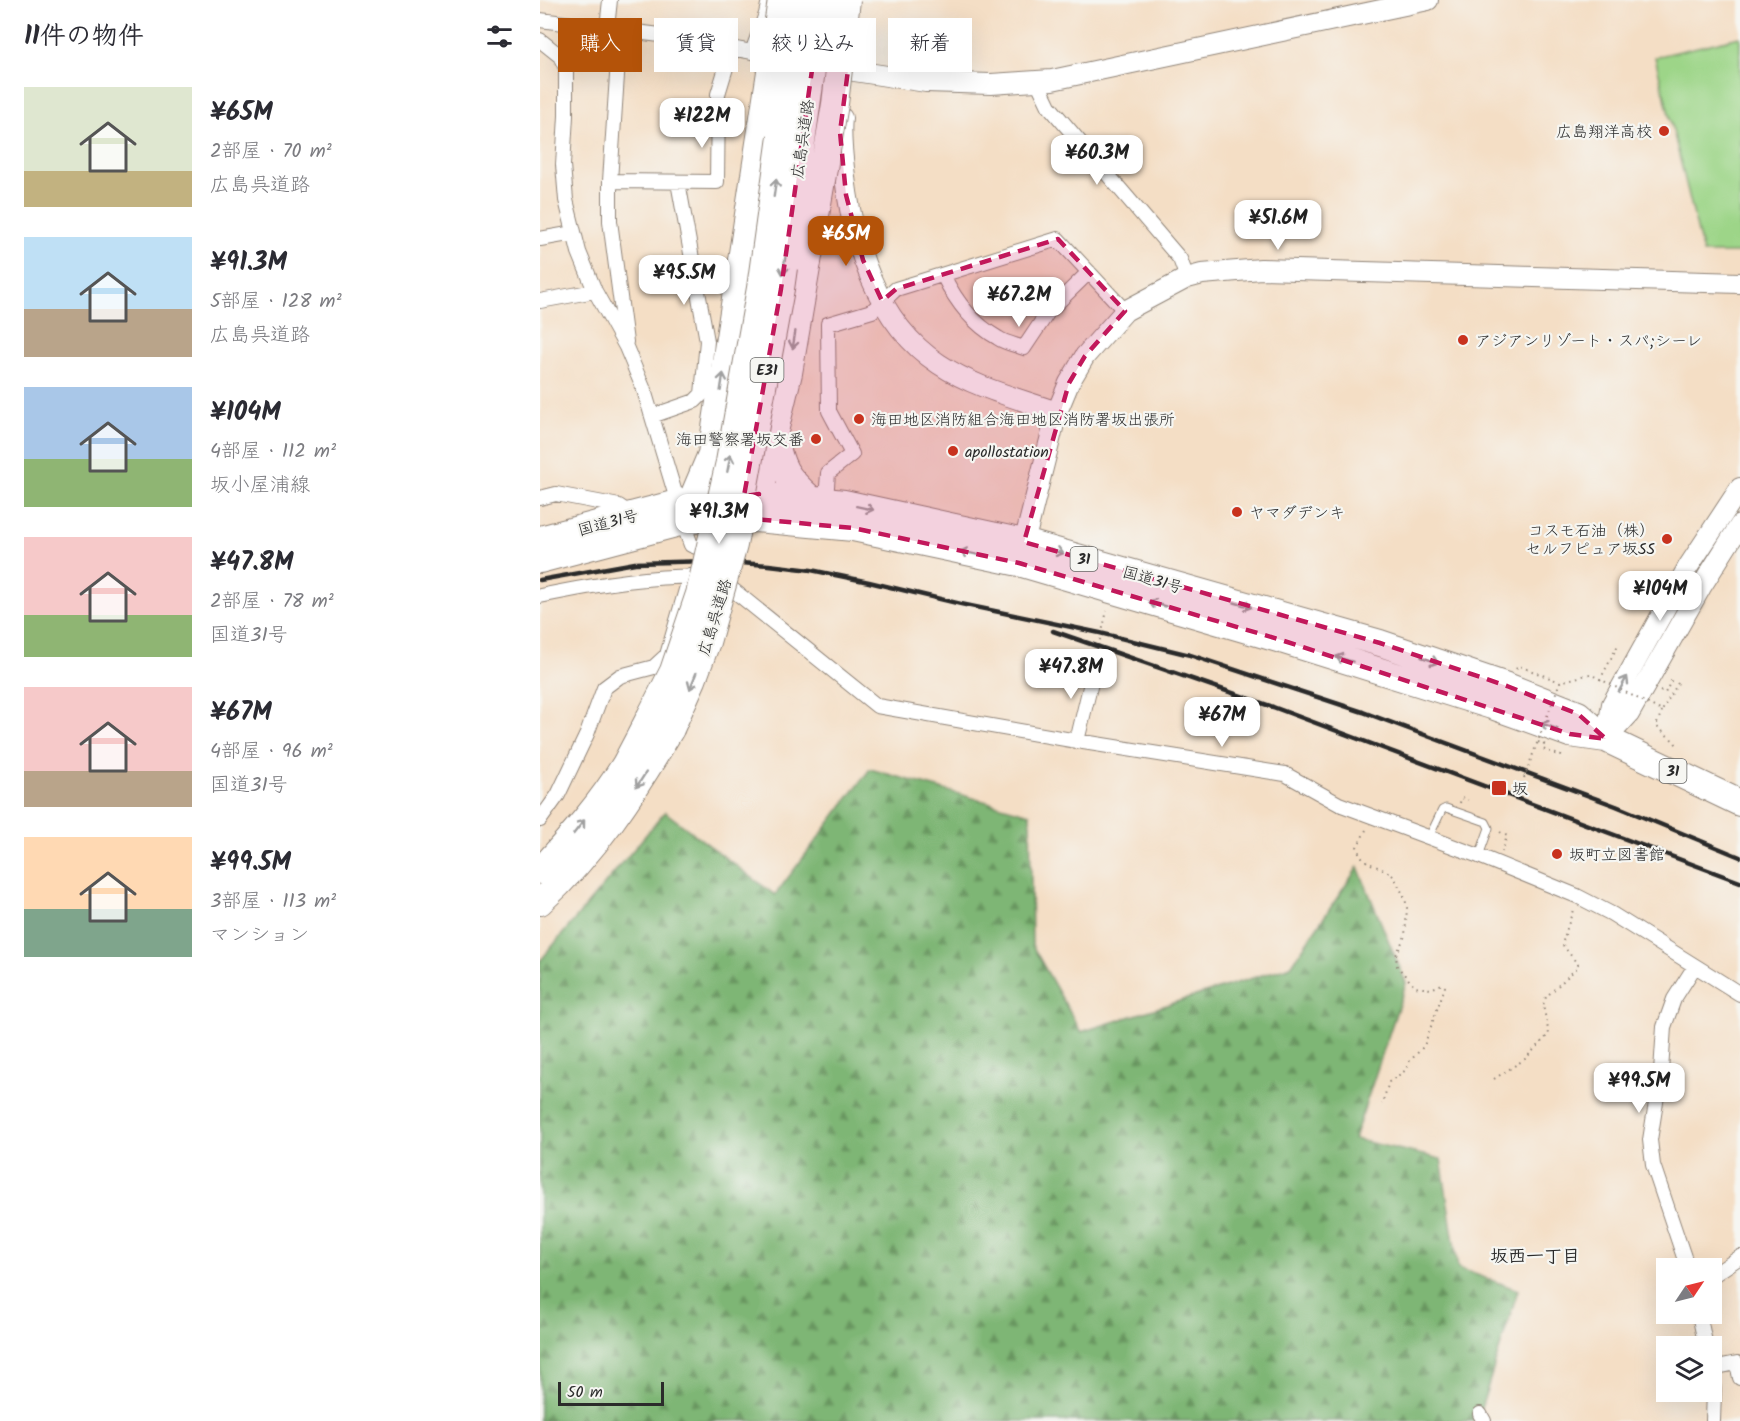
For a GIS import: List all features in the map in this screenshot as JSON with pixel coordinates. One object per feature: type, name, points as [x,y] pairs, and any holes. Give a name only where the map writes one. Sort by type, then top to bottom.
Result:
[{"type":"highway","points":[[687,507],[711,454],[781,0]]},
{"type":"highway","name":"広島呉道路","points":[[540,902],[590,850],[615,819],[643,777],[660,724],[673,671],[699,594],[729,462],[760,288],[801,0]]},
{"type":"highway","name":"広島呉道路","points":[[540,871],[573,834],[624,765],[660,724],[693,680],[707,642],[734,545],[781,288],[822,0]]},
{"type":"highway","points":[[757,506],[789,373],[835,104],[847,0]]},
{"type":"highway","points":[[774,435],[780,464],[794,484],[819,500]]},
{"type":"highway","name":"国道31号","points":[[540,539],[632,515],[687,507],[757,506],[819,500],[1380,644],[1507,686],[1578,714],[1606,739],[1740,803]]},
{"type":"highway","name":"国道31号","points":[[757,506],[853,528],[1021,553],[1113,591],[1278,639],[1495,707],[1570,734],[1606,739]]},
{"type":"highway","name":"国道31号","points":[[540,560],[687,507]]},
{"type":"street","points":[[610,0],[612,18]]},
{"type":"street","points":[[765,18],[769,0]]},
{"type":"street","points":[[857,18],[860,0]]},
{"type":"street","points":[[861,72],[926,82],[991,84],[1052,80],[1428,0]]},
{"type":"street","points":[[540,20],[558,22]]},
{"type":"street","points":[[540,40],[560,56],[566,68],[563,165],[566,200],[579,252],[595,291],[626,347],[644,390],[651,416],[687,507],[687,534],[691,544],[704,550],[717,577],[877,705],[1077,741],[1285,774],[1339,804],[1479,856],[1577,896],[1612,914],[1740,994]]},
{"type":"street","points":[[613,72],[610,221],[626,347]]},
{"type":"street","points":[[610,181],[717,182],[718,94],[725,72]]},
{"type":"street","points":[[848,72],[840,132],[846,195],[863,260],[882,301],[904,333],[937,363],[970,383],[1057,412]]},
{"type":"street","points":[[1037,81],[1050,106],[1180,259],[1187,278]]},
{"type":"street","points":[[651,416],[695,401],[702,393],[707,341],[678,182]]},
{"type":"street","points":[[540,239],[574,233]]},
{"type":"street","points":[[819,500],[828,473],[852,454],[829,411],[828,324],[872,311],[896,289],[1059,238],[1125,312]]},
{"type":"street","points":[[1021,553],[1057,412],[1069,383],[1085,356],[1125,312],[1187,278],[1202,274],[1261,269],[1740,283]]},
{"type":"street","points":[[943,275],[950,291],[970,316],[998,338],[1024,348],[1048,312],[1089,272]]},
{"type":"street","points":[[540,301],[595,291]]},
{"type":"street","points":[[1606,739],[1612,704],[1688,567],[1740,488]]},
{"type":"street","points":[[540,498],[556,494],[619,506],[632,515]]},
{"type":"street","points":[[1606,739],[1629,714],[1701,587],[1740,525]]},
{"type":"street","points":[[540,820],[558,795],[587,734],[604,688],[620,676],[654,667],[668,655],[690,576]]},
{"type":"street","points":[[540,596],[591,585],[643,578],[717,577]]},
{"type":"street","points":[[1077,741],[1095,666]]},
{"type":"street","points":[[1684,1258],[1653,1164],[1650,1140],[1661,1071],[1664,1028],[1674,999],[1695,966]]},
{"type":"street","points":[[1722,1269],[1740,1257]]},
{"type":"street","points":[[1722,1366],[1737,1362],[1740,1378]]},
{"type":"street","points":[[1713,1421],[1714,1402]]},
{"type":"lane","points":[[1429,837],[1442,810],[1446,808],[1486,822],[1489,828],[1479,856]]},
{"type":"path","points":[[1095,666],[1097,645],[1113,591]]},
{"type":"path","points":[[1600,680],[1619,643]]},
{"type":"path","points":[[1522,667],[1560,682],[1590,674],[1662,711]]},
{"type":"path","points":[[1658,691],[1665,693],[1672,679]]},
{"type":"path","points":[[1524,778],[1560,682]]},
{"type":"path","points":[[1678,683],[1656,726],[1675,742],[1678,748]]},
{"type":"path","points":[[1538,742],[1546,745]]},
{"type":"path","points":[[1545,750],[1562,756]]},
{"type":"path","points":[[1372,817],[1358,847],[1360,855],[1367,862],[1394,877],[1405,898],[1407,908],[1405,936],[1396,955],[1397,966],[1415,987],[1431,989],[1442,984],[1445,987],[1424,1046],[1408,1064],[1406,1070],[1389,1082],[1382,1104]]},
{"type":"path","points":[[1494,1079],[1525,1059],[1549,1034],[1543,1005],[1546,997],[1579,966],[1562,944],[1577,896]]},
{"type":"highlighted area","points":[[813,63],[848,70],[840,132],[846,195],[863,260],[882,301],[896,289],[1058,239],[1125,311],[1085,356],[1069,383],[1024,542],[1380,643],[1507,686],[1578,714],[1606,739],[1570,734],[1278,639],[1019,563],[853,528],[755,519],[759,494],[744,496],[781,289]]},
{"type":"green space","points":[[1740,37],[1740,253],[1703,253],[1655,57]]},
{"type":"green space","points":[[870,769],[1030,814],[1032,945],[1081,1032],[1291,966],[1358,867],[1406,983],[1354,1139],[1441,1159],[1458,1268],[1518,1290],[1477,1421],[540,1421],[540,961],[665,812],[775,895]]},
{"type":"railway","points":[[540,580],[635,563],[710,561],[769,565],[811,570],[1100,633],[1190,655],[1363,712],[1616,806],[1740,857]]},
{"type":"railway","points":[[1053,631],[1273,707],[1740,882]]},
{"type":"place","name":"広島翔洋高校","points":[[1664,131]]},
{"type":"place","name":"アジアンリゾート・スパ;シーレ","points":[[1463,340]]},
{"type":"place","name":"海田地区消防組合海田地区消防署坂出張所","points":[[859,419]]},
{"type":"place","name":"海田警察署坂交番","points":[[816,439]]},
{"type":"place","name":"apollostation","points":[[953,451]]},
{"type":"place","name":"ヤマダデンキ","points":[[1237,512]]},
{"type":"place","name":"コスモ石油（株） セルフピュア坂SS","points":[[1667,539]]},
{"type":"place","name":"坂","points":[[1499,788]]},
{"type":"place","name":"坂町立図書館","points":[[1557,854]]},
{"type":"district","name":"坂西一丁目","points":[[1535,1256]]}]
